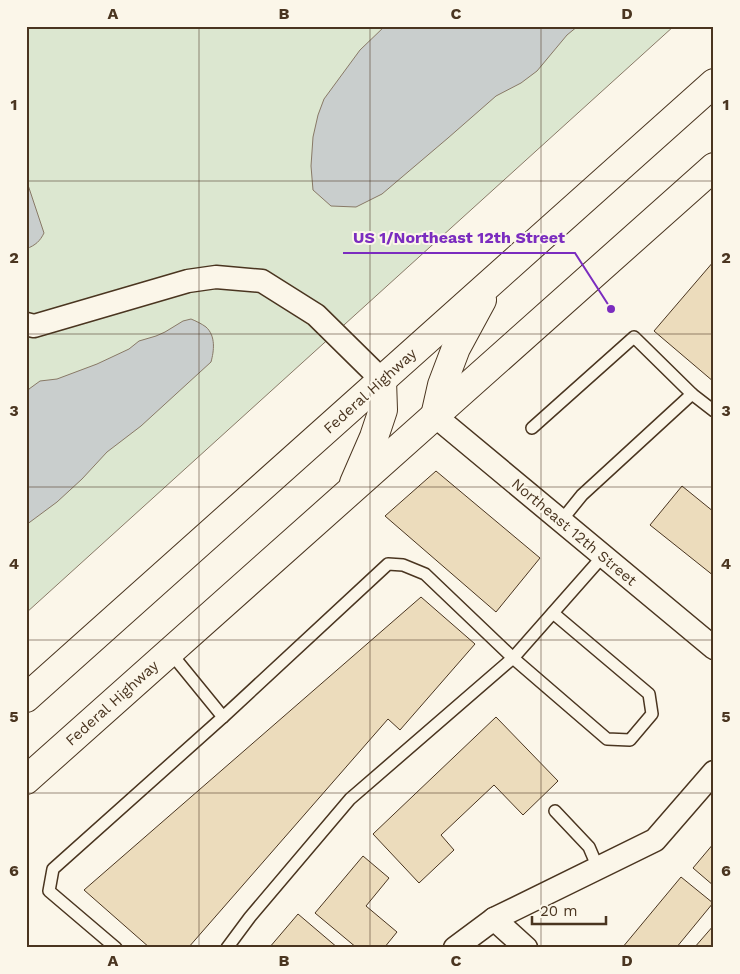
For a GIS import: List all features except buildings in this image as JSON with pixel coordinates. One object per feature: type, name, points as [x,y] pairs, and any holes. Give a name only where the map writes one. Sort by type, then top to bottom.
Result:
[{"type":"main road","name":"Federal Highway","points":[[26,698],[714,83]]},
{"type":"main road","name":"Federal Highway","points":[[26,780],[350,491],[710,176]]},
{"type":"main road","points":[[435,416],[442,385],[456,348],[493,282]]},
{"type":"main road","points":[[350,491],[374,437],[383,410],[382,380]]},
{"type":"street","points":[[26,324],[34,326],[188,281],[216,277],[262,281],[316,315],[382,380]]},
{"type":"street","name":"Northeast 12th Street","points":[[435,416],[714,648]]},
{"type":"street","points":[[455,948],[494,919],[654,840],[714,772]]},
{"type":"street","points":[[494,919],[526,948]]},
{"type":"lane","points":[[532,428],[634,336],[692,394],[714,411]]},
{"type":"lane","points":[[560,521],[582,495],[692,394]]},
{"type":"lane","points":[[227,948],[250,917],[350,799],[513,658],[602,556]]},
{"type":"lane","points":[[116,948],[49,891],[53,869],[223,717],[388,564],[403,564],[425,574],[513,658],[607,739],[630,740],[652,714],[649,694],[553,613]]},
{"type":"lane","points":[[170,652],[223,717]]},
{"type":"lane","points":[[555,810],[589,847],[598,868]]},
{"type":"green space","points":[[26,26],[674,26],[26,613]]},
{"type":"shaded area","points":[[385,26],[578,26],[567,35],[537,71],[521,83],[496,96],[382,194],[356,207],[331,206],[313,190],[311,166],[313,137],[318,115],[324,99],[360,50]]},
{"type":"shaded area","points":[[26,179],[44,233],[37,243],[26,249]]},
{"type":"shaded area","points":[[191,319],[206,327],[213,339],[211,362],[141,426],[107,452],[57,502],[26,525],[26,394],[29,389],[40,381],[57,379],[97,364],[129,349],[139,341],[156,336],[183,321]]},
{"type":"place","name":"US 1/Northeast 12th Street","points":[[611,309]]}]
